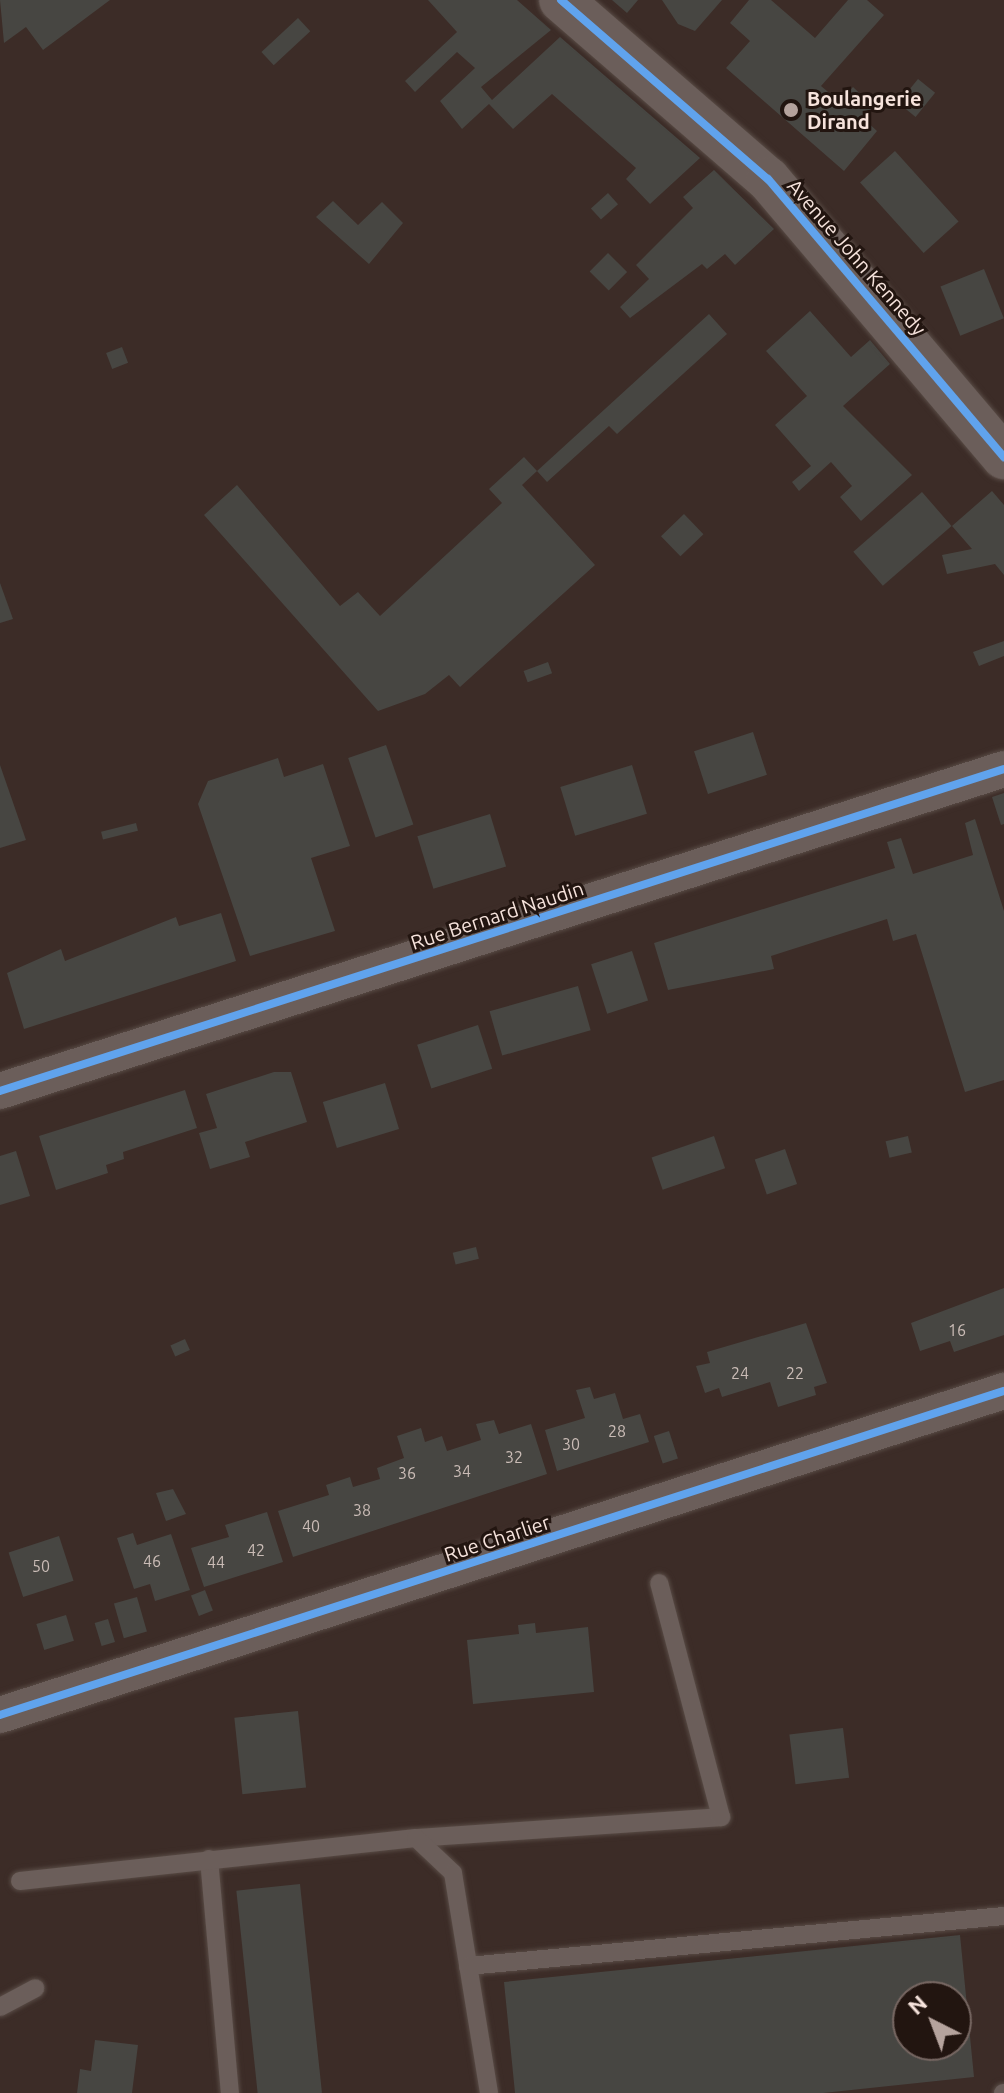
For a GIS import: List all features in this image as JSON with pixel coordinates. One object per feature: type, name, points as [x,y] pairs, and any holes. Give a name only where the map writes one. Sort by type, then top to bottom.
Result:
[{"type":"main road","name":"Avenue John Kennedy","points":[[561,0],[768,179],[1004,457]]},
{"type":"street","name":"Rue Bernard Naudin","points":[[0,1091],[1004,769]]},
{"type":"street","name":"Rue Charlier","points":[[0,1715],[1004,1391]]},
{"type":"lane","points":[[20,1881],[416,1838],[721,1817],[659,1583]]},
{"type":"lane","points":[[416,1838],[453,1873],[489,2093]]},
{"type":"lane","points":[[209,1859],[230,2093]]},
{"type":"lane","points":[[468,1966],[1004,1916]]},
{"type":"lane","points":[[0,2007],[35,1988]]},
{"type":"building","points":[[0,0],[110,0],[43,50],[26,27],[4,43]]},
{"type":"building","points":[[428,0],[517,0],[551,30],[481,87],[492,100],[560,37],[700,158],[650,204],[626,179],[636,168],[552,94],[513,129],[489,104],[462,129],[440,101],[475,68],[457,52],[415,92],[405,81],[457,32]]},
{"type":"building","points":[[612,0],[638,0],[627,13]]},
{"type":"building","points":[[662,0],[722,0],[695,31],[678,24]]},
{"type":"building","points":[[749,0],[771,0],[815,38],[848,0],[867,0],[884,15],[821,86],[840,102],[853,87],[874,107],[864,119],[877,131],[844,171],[726,68],[750,41],[730,23]]},
{"type":"building","points":[[298,18],[310,31],[274,65],[261,52]]},
{"type":"building","points":[[918,79],[935,93],[916,117],[898,103]]},
{"type":"building","points":[[895,151],[959,222],[924,253],[860,182]]},
{"type":"building","points":[[714,170],[774,229],[735,265],[725,254],[707,269],[702,264],[630,318],[620,307],[649,279],[636,265],[693,208],[683,197]]},
{"type":"building","points":[[608,193],[618,204],[601,220],[591,208]]},
{"type":"building","points":[[333,201],[358,225],[382,202],[403,223],[369,264],[316,217]]},
{"type":"building","points":[[608,253],[627,272],[609,290],[590,271]]},
{"type":"building","points":[[984,269],[1004,318],[960,336],[940,287]]},
{"type":"building","points":[[810,311],[851,357],[870,340],[890,364],[843,406],[912,475],[861,521],[840,497],[852,486],[831,462],[799,491],[792,482],[811,466],[775,425],[807,396],[766,351]]},
{"type":"building","points":[[709,314],[727,334],[617,434],[609,426],[547,482],[537,471]]},
{"type":"building","points":[[122,347],[128,363],[112,369],[106,353]]},
{"type":"building","points":[[524,457],[537,471],[522,485],[595,565],[460,687],[449,675],[425,694],[378,711],[204,515],[237,485],[340,606],[358,592],[380,616],[502,503],[489,489]]},
{"type":"building","points":[[992,491],[1004,505],[1004,575],[995,564],[947,574],[942,555],[972,549],[952,526]]},
{"type":"building","points":[[922,492],[952,526],[883,586],[853,552]]},
{"type":"building","points":[[684,514],[703,534],[680,556],[661,536]]},
{"type":"building","points":[[0,583],[13,619],[0,623]]},
{"type":"building","points":[[1004,641],[1004,656],[979,666],[973,652]]},
{"type":"building","points":[[548,662],[552,673],[528,682],[524,671]]},
{"type":"building","points":[[753,732],[767,775],[708,794],[694,751]]},
{"type":"building","points":[[386,745],[413,824],[376,837],[348,758]]},
{"type":"building","points":[[278,758],[284,777],[323,764],[350,846],[311,858],[335,931],[250,956],[198,804],[208,781]]},
{"type":"building","points":[[0,765],[26,840],[0,848]]},
{"type":"building","points":[[632,765],[647,814],[575,836],[560,787]]},
{"type":"building","points":[[1004,793],[1004,824],[1001,825],[992,797]]},
{"type":"building","points":[[490,814],[506,867],[433,889],[417,836]]},
{"type":"building","points":[[975,819],[1004,911],[1004,1080],[965,1092],[916,934],[893,941],[887,919],[771,956],[774,969],[668,990],[654,943],[895,868],[887,842],[901,838],[913,874],[973,855],[965,823]]},
{"type":"building","points":[[136,823],[138,831],[103,839],[101,832]]},
{"type":"building","points":[[221,913],[236,961],[24,1029],[7,973],[61,949],[65,961],[176,917],[179,926]]},
{"type":"building","points":[[632,951],[648,1000],[607,1014],[591,964]]},
{"type":"building","points":[[578,986],[591,1030],[502,1056],[490,1011]]},
{"type":"building","points":[[478,1025],[492,1069],[431,1089],[417,1045]]},
{"type":"building","points":[[274,1072],[291,1072],[307,1122],[245,1142],[250,1157],[210,1169],[199,1133],[217,1128],[206,1094]]},
{"type":"building","points":[[385,1083],[399,1129],[337,1148],[323,1102]]},
{"type":"building","points":[[185,1090],[197,1128],[123,1152],[124,1159],[106,1165],[108,1173],[56,1190],[39,1136]]},
{"type":"building","points":[[714,1136],[725,1168],[663,1190],[652,1157]]},
{"type":"building","points":[[908,1136],[912,1153],[889,1158],[886,1141]]},
{"type":"building","points":[[785,1149],[797,1184],[767,1194],[755,1159]]},
{"type":"building","points":[[16,1151],[30,1196],[0,1205],[0,1156]]},
{"type":"building","points":[[476,1247],[479,1259],[456,1264],[453,1253]]},
{"type":"building","points":[[1004,1288],[1004,1335],[954,1352],[950,1341],[920,1351],[911,1323]]},
{"type":"building","points":[[806,1323],[827,1383],[814,1387],[816,1395],[778,1407],[770,1382],[722,1397],[719,1388],[705,1393],[696,1366],[710,1363],[707,1352]]},
{"type":"building","points":[[185,1339],[190,1350],[175,1356],[170,1346]]},
{"type":"building","points":[[590,1387],[594,1399],[615,1393],[623,1419],[640,1414],[649,1442],[557,1471],[545,1430],[585,1418],[576,1390]]},
{"type":"building","points":[[494,1420],[499,1434],[531,1424],[547,1474],[293,1557],[278,1511],[329,1495],[326,1485],[350,1477],[353,1487],[380,1479],[377,1468],[404,1458],[397,1436],[421,1428],[425,1442],[442,1436],[447,1451],[481,1440],[476,1424]]},
{"type":"building","points":[[669,1431],[678,1459],[663,1464],[654,1436]]},
{"type":"building","points":[[173,1489],[186,1514],[166,1521],[156,1493]]},
{"type":"building","points":[[267,1512],[283,1562],[204,1587],[191,1548],[229,1537],[225,1525]]},
{"type":"building","points":[[133,1533],[137,1545],[171,1534],[190,1590],[155,1601],[150,1584],[134,1589],[117,1538]]},
{"type":"building","points":[[59,1536],[74,1581],[23,1597],[9,1552]]},
{"type":"building","points":[[205,1590],[213,1611],[199,1616],[191,1595]]},
{"type":"building","points":[[137,1597],[147,1632],[124,1638],[114,1604]]},
{"type":"building","points":[[66,1615],[74,1641],[44,1650],[36,1624]]},
{"type":"building","points":[[108,1619],[115,1642],[102,1646],[95,1623]]},
{"type":"building","points":[[535,1623],[536,1633],[588,1627],[594,1692],[473,1704],[467,1640],[519,1634],[518,1625]]},
{"type":"building","points":[[298,1711],[306,1788],[242,1794],[234,1718]]},
{"type":"building","points":[[843,1728],[849,1778],[795,1784],[789,1735]]},
{"type":"building","points":[[300,1884],[322,2093],[258,2093],[236,1891]]},
{"type":"building","points":[[960,1935],[965,1981],[892,1981],[892,2061],[972,2061],[972,2057],[974,2077],[823,2093],[515,2093],[504,1982]]},
{"type":"building","points":[[95,2040],[138,2045],[132,2093],[77,2093],[80,2069],[91,2071]]},
{"type":"cycle path","points":[[561,0],[768,179],[1004,457]]},
{"type":"cycle path","points":[[0,1091],[1004,769]]},
{"type":"cycle path","points":[[0,1715],[1004,1391]]},
{"type":"place","name":"Boulangerie Dirand","points":[[791,110]]}]
